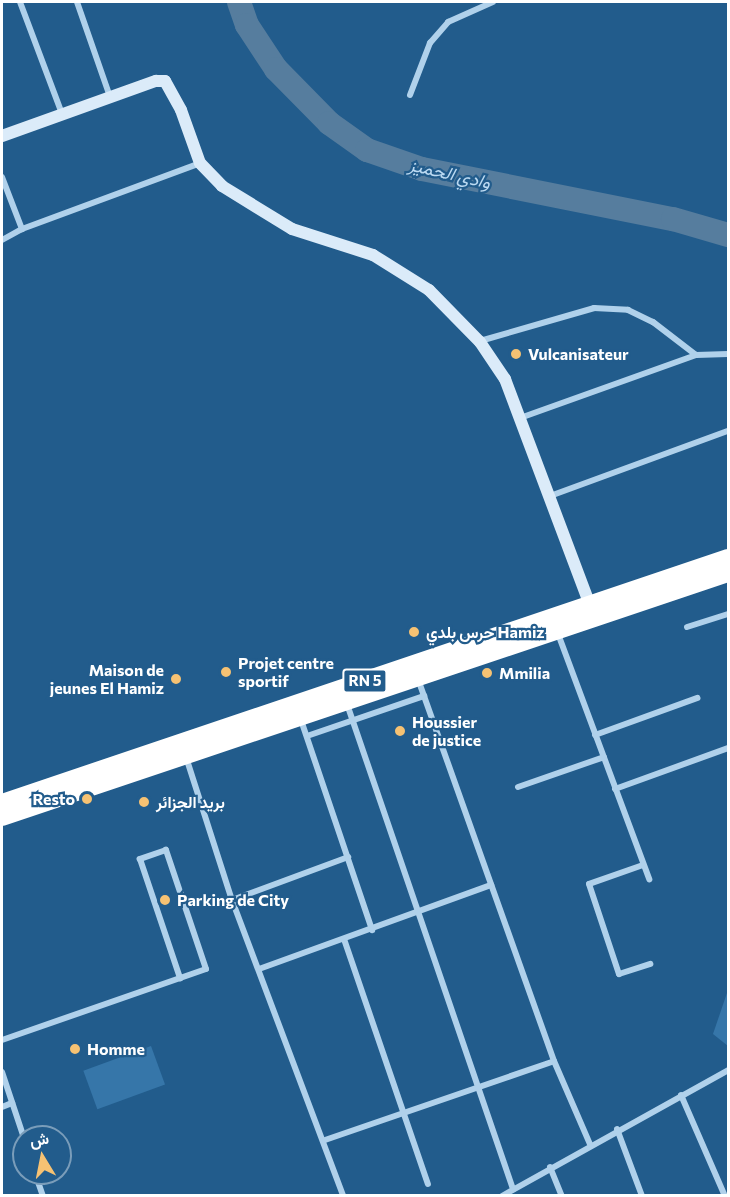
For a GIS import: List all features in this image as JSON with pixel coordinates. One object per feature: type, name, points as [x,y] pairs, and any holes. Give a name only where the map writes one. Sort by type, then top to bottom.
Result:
[{"type":"highway","name":"RN 5","points":[[2,817],[183,749],[304,727],[421,688],[557,631],[592,612],[729,558]]},
{"type":"highway","name":"RN 5","points":[[2,803],[183,749],[592,612],[729,573]]},
{"type":"street","points":[[20,2],[62,114]]},
{"type":"street","points":[[77,2],[110,97]]},
{"type":"street","points":[[410,95],[430,43],[448,22],[493,2]]},
{"type":"street","points":[[2,136],[156,81],[165,81],[181,110],[200,164],[222,186],[292,229],[373,255],[399,269],[456,314],[480,342],[505,380],[592,612]]},
{"type":"street","points":[[3,238],[200,164]]},
{"type":"street","points":[[2,177],[22,229]]},
{"type":"street","points":[[480,342],[594,308],[628,310],[653,322],[696,355]]},
{"type":"street","points":[[520,418],[696,355],[729,354]]},
{"type":"street","points":[[550,496],[729,431]]},
{"type":"street","points":[[687,627],[729,614]]},
{"type":"street","points":[[557,631],[648,879]]},
{"type":"street","points":[[421,688],[554,1061],[590,1144]]},
{"type":"street","points":[[596,735],[697,698]]},
{"type":"street","points":[[350,712],[513,1189]]},
{"type":"street","points":[[304,727],[372,930]]},
{"type":"street","points":[[615,789],[729,748]]},
{"type":"street","points":[[183,749],[232,900],[325,1140],[343,1196]]},
{"type":"street","points":[[518,787],[604,757]]},
{"type":"street","points":[[2,1040],[206,969],[166,850],[140,859],[180,978]]},
{"type":"street","points":[[232,900],[348,857]]},
{"type":"street","points":[[643,865],[589,884],[619,974],[650,964]]},
{"type":"street","points":[[259,969],[491,885]]},
{"type":"street","points":[[344,939],[402,1114],[428,1184]]},
{"type":"street","points":[[325,1140],[554,1061]]},
{"type":"street","points":[[502,1196],[617,1129],[729,1070]]},
{"type":"street","points":[[2,1072],[20,1125]]},
{"type":"street","points":[[681,1095],[725,1196]]},
{"type":"street","points":[[2,1107],[12,1103]]},
{"type":"street","points":[[617,1129],[642,1196]]},
{"type":"street","points":[[550,1167],[562,1196]]},
{"type":"shaded area","points":[[728,990],[728,1046],[713,1034]]},
{"type":"shaded area","points":[[151,1046],[165,1085],[97,1109],[83,1071]]},
{"type":"waterway","name":"وادي الحميز","points":[[239,2],[247,25],[276,69],[329,123],[367,150],[422,169],[673,219],[728,235]]},
{"type":"place","name":"Vulcanisateur","points":[[516,354]]},
{"type":"place","name":"حرس بلدي Hamiz","points":[[414,632]]},
{"type":"place","name":"Projet centre sportif","points":[[226,672]]},
{"type":"place","name":"Mmilia","points":[[487,673]]},
{"type":"place","name":"Maison de jeunes El Hamiz","points":[[176,679]]},
{"type":"place","name":"Houssier de justice","points":[[400,731]]},
{"type":"place","name":"Resto","points":[[87,799]]},
{"type":"place","name":"بريد الجزائر","points":[[144,802]]},
{"type":"place","name":"Parking de City","points":[[165,900]]},
{"type":"place","name":"Homme","points":[[75,1049]]}]
